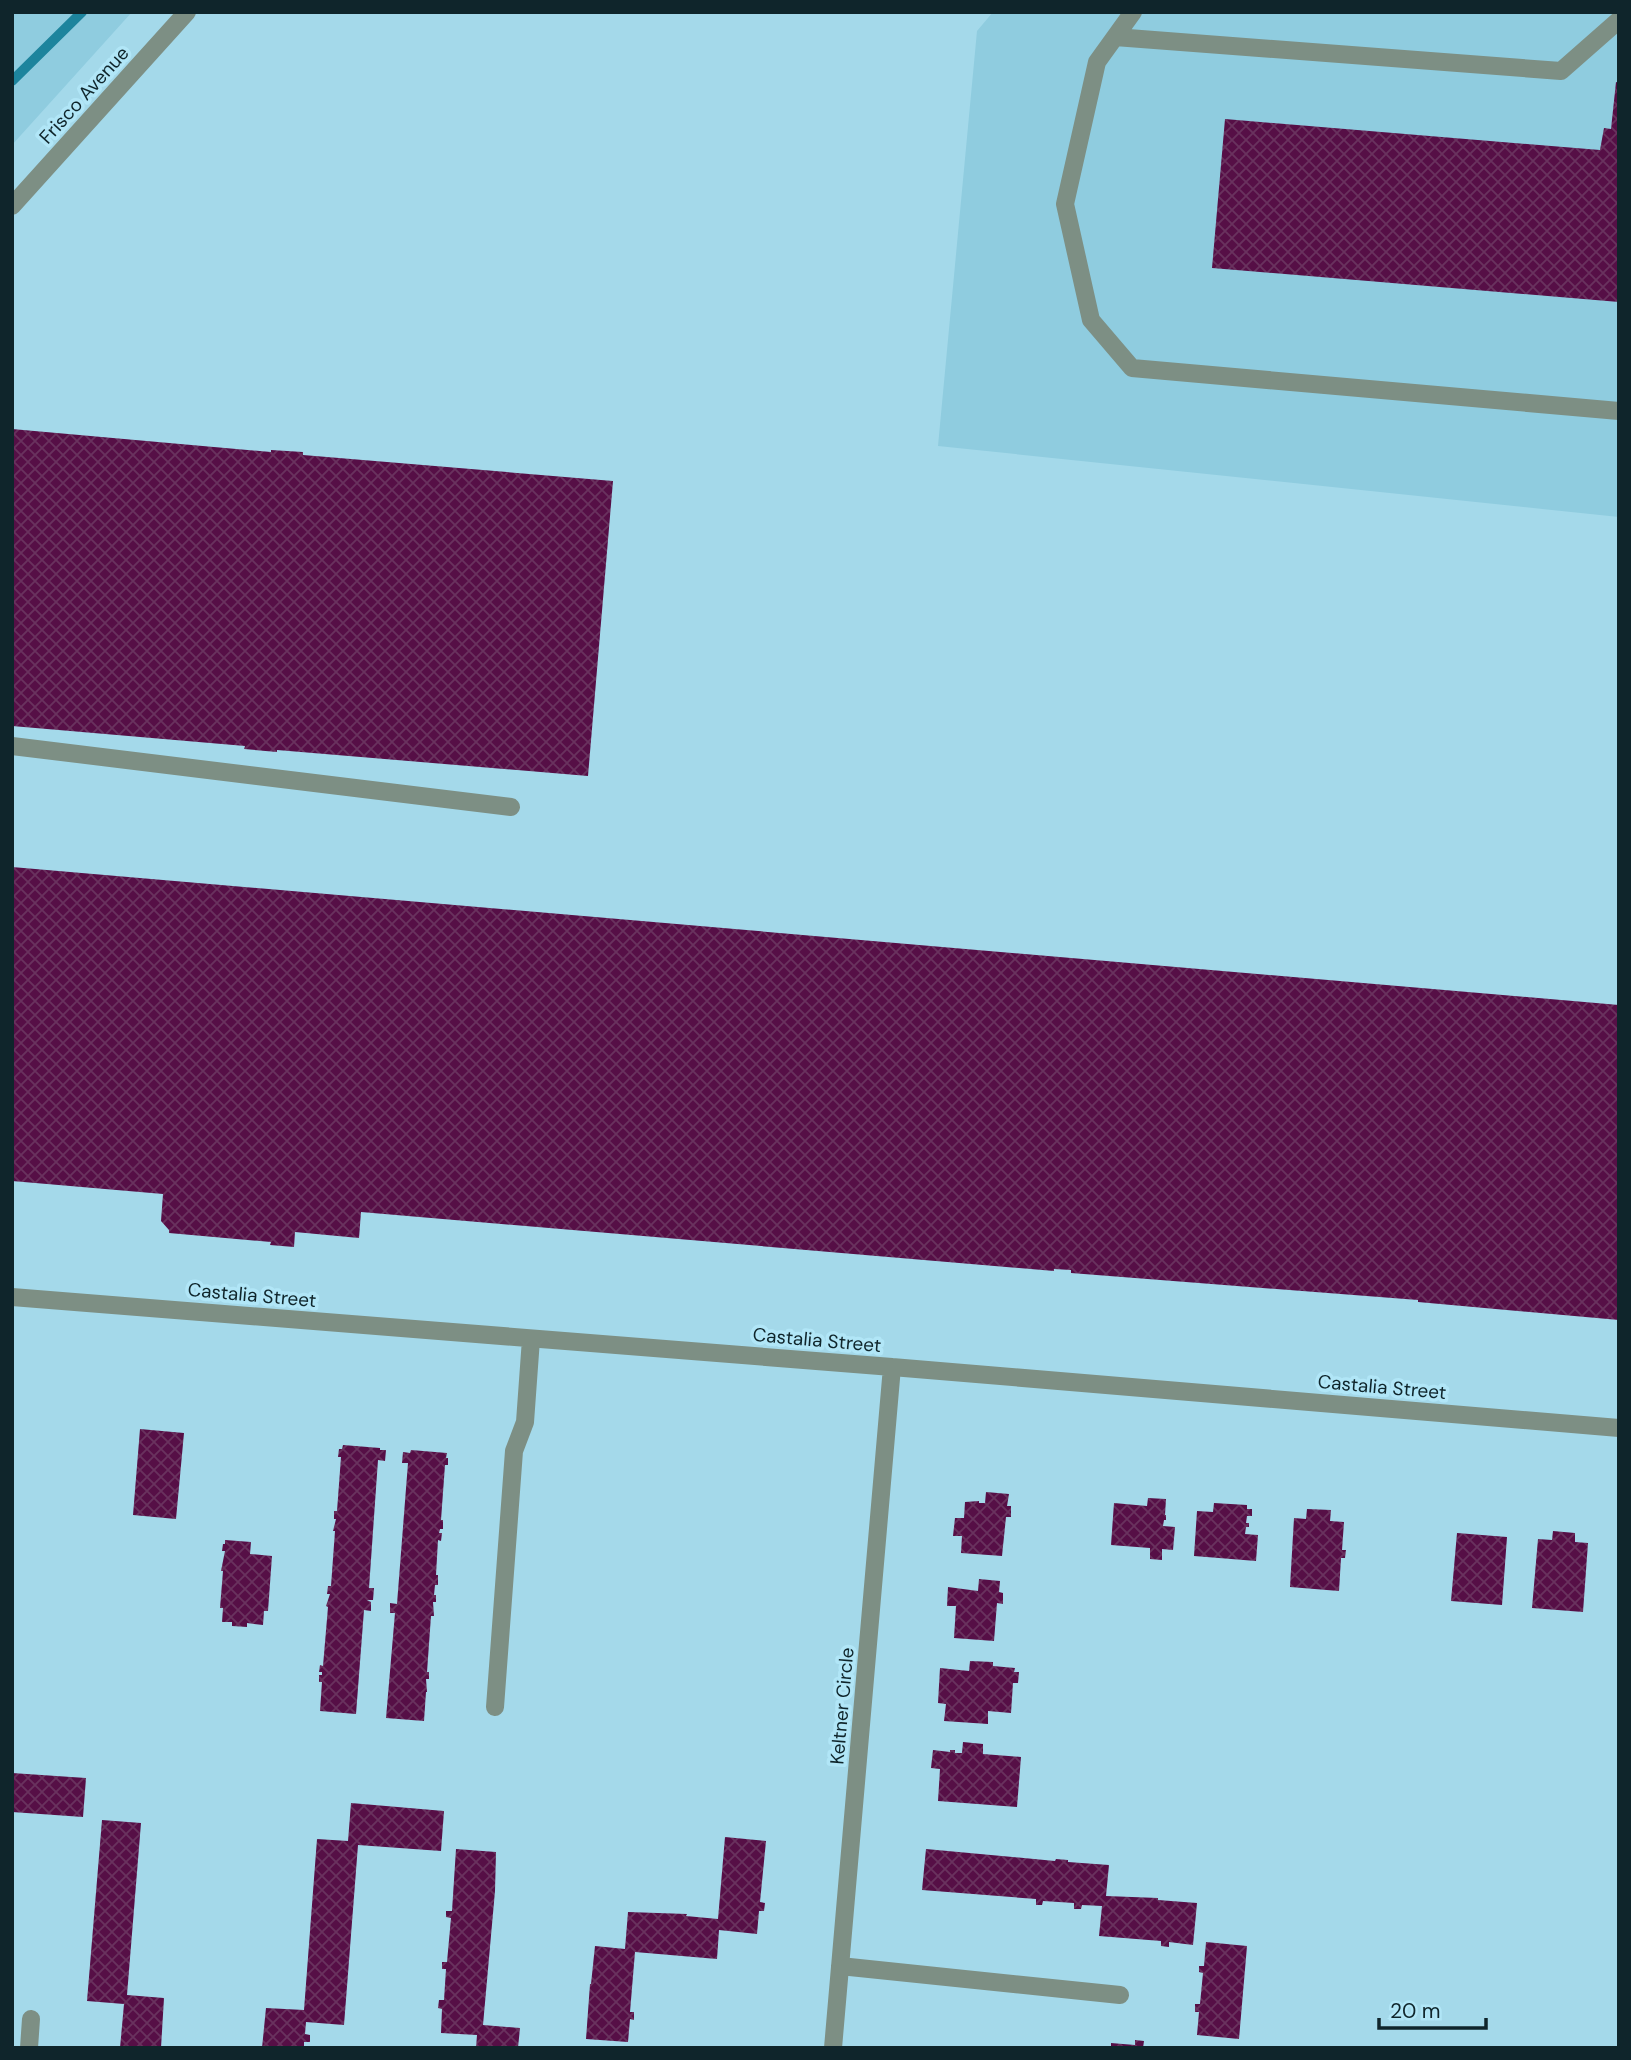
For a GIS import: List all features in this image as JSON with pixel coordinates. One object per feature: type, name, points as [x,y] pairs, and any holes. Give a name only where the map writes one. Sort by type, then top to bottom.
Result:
[{"type":"street","name":"Frisco Avenue","points":[[12,206],[187,12]]},
{"type":"street","points":[[1133,12],[1097,62],[1065,204],[1091,320],[1132,368],[1619,411]]},
{"type":"street","points":[[1115,37],[1561,71],[1619,20]]},
{"type":"street","points":[[12,746],[511,807]]},
{"type":"street","name":"Castalia Street","points":[[12,1297],[1619,1428]]},
{"type":"street","points":[[495,1707],[514,1451],[525,1422],[531,1339]]},
{"type":"street","name":"Keltner Circle","points":[[833,2048],[892,1367]]},
{"type":"street","points":[[840,1966],[1121,1995]]},
{"type":"street","points":[[29,2048],[31,2020]]},
{"type":"shaded area","points":[[12,12],[132,12],[12,145]]},
{"type":"shaded area","points":[[993,12],[1619,12],[1619,517],[938,446],[977,31]]},
{"type":"building","points":[[1616,82],[1619,83],[1619,302],[1212,268],[1225,119],[1600,150],[1604,128],[1611,129]]},
{"type":"building","points":[[12,429],[271,452],[303,452],[303,455],[613,481],[588,776],[277,752],[244,749],[245,746],[12,726]]},
{"type":"building","points":[[12,867],[1619,1005],[1619,1320],[1418,1300],[1071,1273],[1071,1270],[1054,1271],[361,1212],[359,1238],[295,1232],[294,1247],[270,1245],[271,1242],[169,1233],[161,1221],[163,1194],[12,1181]]},
{"type":"building","points":[[140,1429],[184,1433],[176,1519],[133,1515]]},
{"type":"building","points":[[343,1445],[386,1450],[385,1461],[378,1460],[369,1588],[374,1588],[373,1600],[367,1600],[371,1602],[371,1611],[364,1610],[356,1714],[320,1711],[322,1682],[319,1682],[319,1675],[322,1675],[322,1672],[319,1672],[320,1665],[323,1666],[326,1606],[330,1594],[327,1594],[328,1586],[331,1586],[336,1519],[334,1511],[337,1511],[341,1457],[338,1457],[339,1449],[342,1449]]},
{"type":"building","points":[[411,1450],[447,1453],[448,1458],[448,1465],[445,1465],[441,1520],[443,1529],[440,1529],[439,1533],[442,1533],[441,1541],[438,1540],[438,1585],[435,1585],[434,1616],[431,1616],[427,1672],[429,1679],[426,1679],[424,1721],[386,1718],[395,1613],[390,1613],[390,1603],[397,1604],[408,1463],[402,1463],[403,1452],[410,1453]]},
{"type":"building","points":[[986,1492],[1009,1494],[1007,1506],[1011,1506],[1011,1517],[1006,1517],[1002,1556],[961,1553],[962,1536],[953,1536],[955,1518],[964,1518],[965,1502],[985,1503]]},
{"type":"building","points":[[1148,1498],[1166,1499],[1166,1520],[1163,1526],[1175,1527],[1173,1550],[1162,1549],[1162,1560],[1150,1559],[1150,1548],[1111,1545],[1114,1503],[1147,1506]]},
{"type":"building","points":[[1214,1503],[1247,1505],[1247,1509],[1252,1509],[1252,1516],[1247,1516],[1246,1523],[1249,1523],[1249,1527],[1246,1527],[1245,1534],[1258,1535],[1256,1561],[1194,1556],[1197,1511],[1213,1512]]},
{"type":"building","points":[[1307,1509],[1331,1510],[1330,1521],[1344,1522],[1342,1550],[1346,1550],[1345,1558],[1341,1558],[1339,1591],[1290,1587],[1294,1518],[1306,1519]]},
{"type":"building","points":[[1553,1531],[1575,1533],[1575,1542],[1588,1543],[1583,1612],[1532,1608],[1538,1539],[1552,1540]]},
{"type":"building","points":[[1457,1533],[1507,1537],[1502,1605],[1451,1601]]},
{"type":"building","points":[[225,1540],[251,1542],[250,1554],[272,1556],[268,1611],[264,1611],[263,1625],[247,1623],[247,1627],[232,1626],[232,1622],[222,1622],[221,1571]]},
{"type":"building","points":[[979,1579],[1000,1581],[999,1592],[1003,1593],[1003,1604],[997,1603],[994,1641],[954,1638],[956,1606],[947,1606],[948,1587],[978,1591]]},
{"type":"building","points":[[970,1661],[993,1662],[993,1666],[1015,1668],[1014,1672],[1019,1672],[1018,1683],[1013,1683],[1011,1713],[988,1711],[988,1724],[944,1721],[946,1704],[938,1703],[940,1668],[969,1671]]},
{"type":"building","points":[[963,1742],[983,1744],[983,1754],[1021,1757],[1017,1807],[938,1801],[940,1769],[931,1768],[933,1750],[955,1750],[955,1753],[962,1753]]},
{"type":"building","points":[[12,1773],[86,1778],[83,1817],[12,1812]]},
{"type":"building","points":[[351,1803],[444,1811],[441,1851],[358,1845],[344,2025],[306,2022],[305,2034],[310,2035],[310,2042],[304,2042],[304,2048],[262,2048],[266,2008],[304,2010],[317,1839],[348,1841]]},
{"type":"building","points":[[102,1820],[141,1823],[127,1995],[164,1998],[161,2048],[120,2048],[124,2004],[87,2001]]},
{"type":"building","points":[[725,1837],[766,1841],[760,1902],[765,1903],[764,1911],[759,1911],[757,1934],[719,1930],[717,1959],[635,1952],[630,2012],[634,2012],[634,2020],[630,2019],[628,2042],[586,2039],[595,1946],[625,1949],[628,1912],[687,1914],[686,1916],[718,1919]]},
{"type":"building","points":[[456,1849],[496,1852],[483,2025],[520,2028],[518,2048],[476,2048],[477,2035],[441,2033],[442,2009],[438,2008],[439,2000],[444,2000],[446,1969],[442,1969],[442,1962],[447,1962],[451,1918],[446,1917],[446,1911],[452,1911]]},
{"type":"building","points":[[926,1849],[1109,1865],[1106,1896],[1197,1903],[1193,1945],[1169,1942],[1169,1947],[1161,1946],[1161,1941],[1099,1936],[1102,1906],[1082,1905],[1081,1909],[1074,1909],[1074,1903],[1043,1901],[1042,1905],[1036,1905],[1036,1899],[922,1890]]},
{"type":"building","points":[[1206,1942],[1247,1946],[1239,2039],[1197,2035],[1199,2012],[1195,2012],[1195,2004],[1200,2004],[1203,1973],[1199,1972],[1199,1966],[1204,1966]]},
{"type":"building","points":[[1135,2040],[1144,2041],[1143,2048],[1111,2048],[1111,2043],[1135,2045]]},
{"type":"waterway","points":[[12,81],[82,12]]}]
